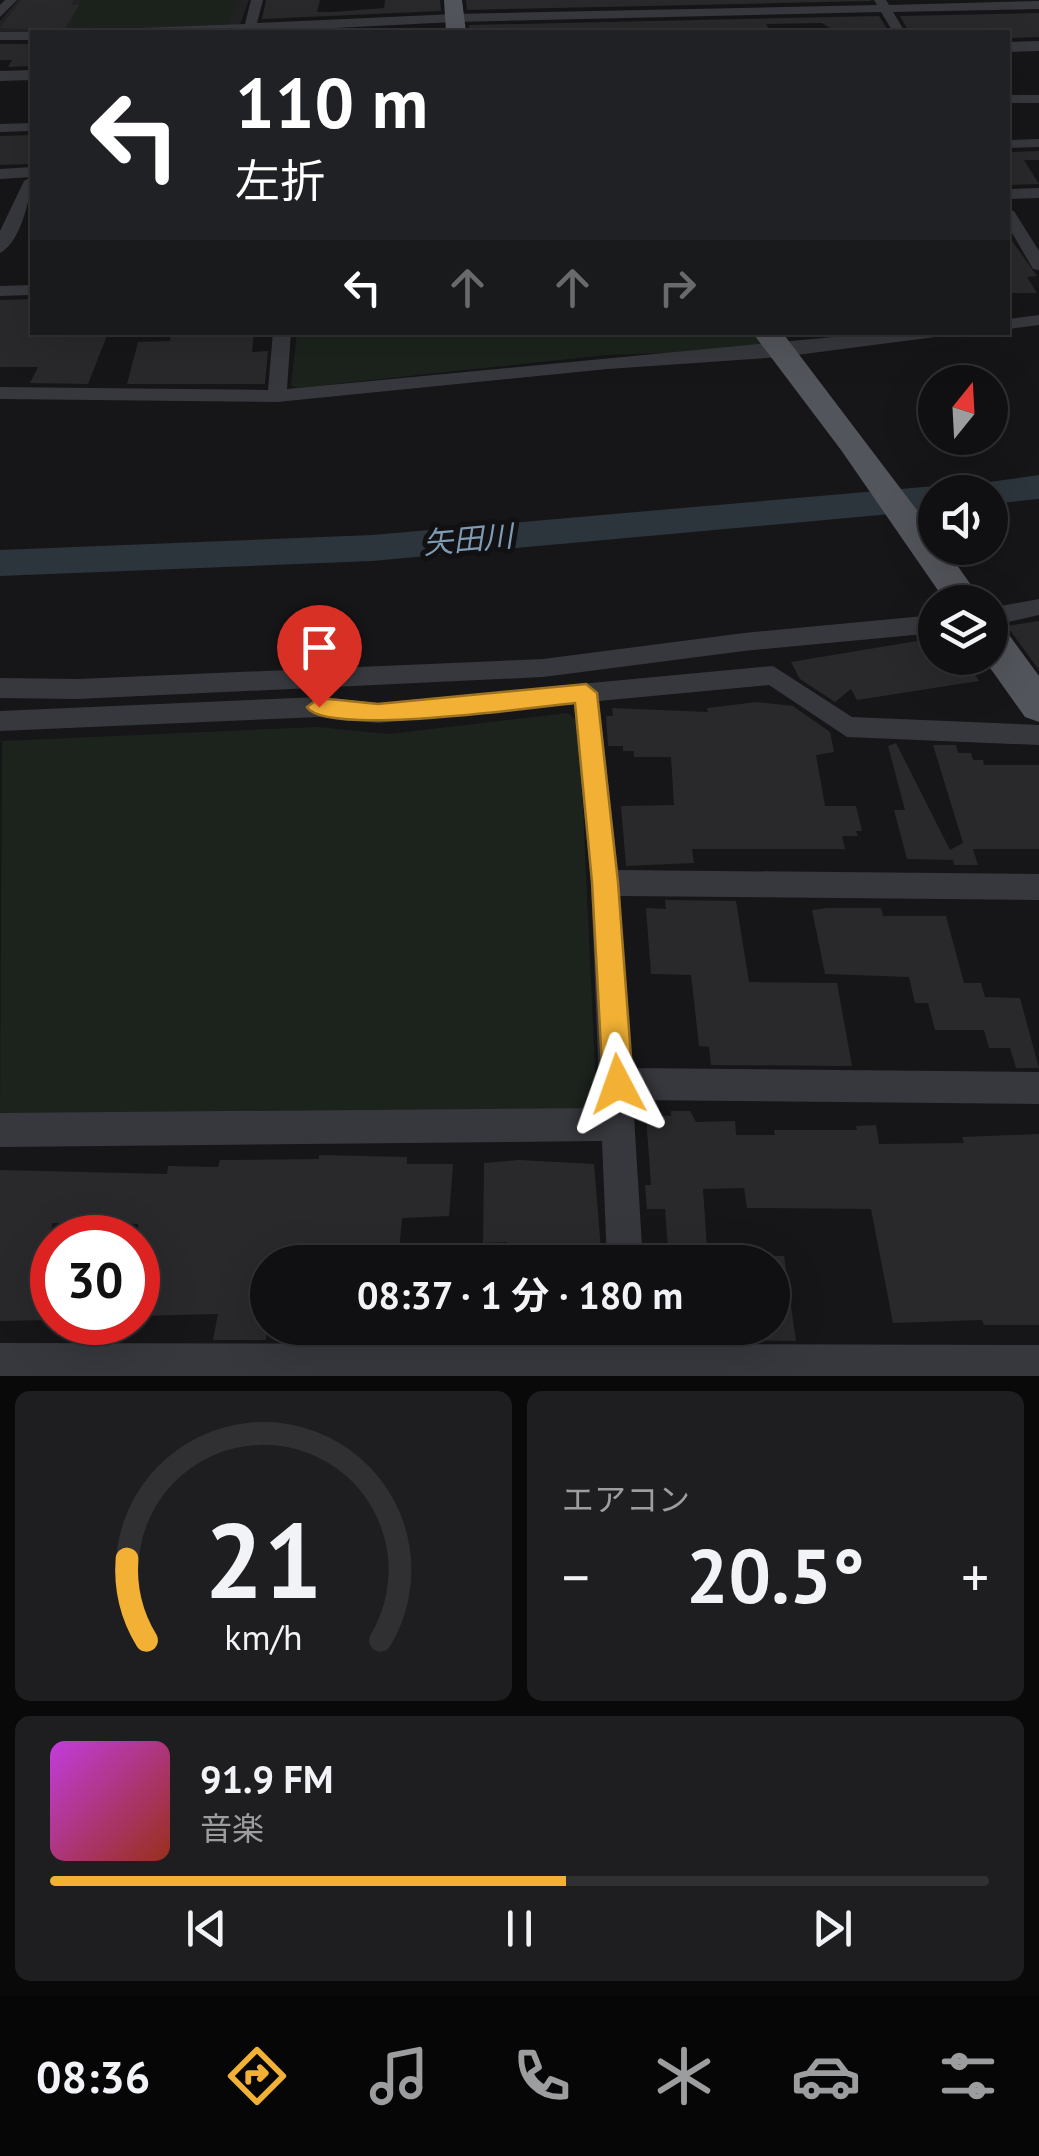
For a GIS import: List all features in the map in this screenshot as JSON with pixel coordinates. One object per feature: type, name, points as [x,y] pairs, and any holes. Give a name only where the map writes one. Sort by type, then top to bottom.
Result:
[{"type":"main road","points":[[774,342],[953,585]]},
{"type":"main road","points":[[1008,663],[1039,706]]},
{"type":"street","points":[[250,30],[257,0]]},
{"type":"street","points":[[535,0],[538,16]]},
{"type":"street","points":[[882,4],[899,30]]},
{"type":"street","points":[[258,30],[356,18],[538,16],[690,7],[1039,6]]},
{"type":"street","points":[[0,36],[30,36]]},
{"type":"street","points":[[1010,51],[1039,46]]},
{"type":"street","points":[[1010,51],[1039,54]]},
{"type":"street","points":[[0,80],[30,79]]},
{"type":"street","points":[[1010,100],[1039,98]]},
{"type":"street","points":[[0,128],[30,127]]},
{"type":"street","points":[[1010,144],[1039,143]]},
{"type":"street","points":[[0,174],[30,172]]},
{"type":"street","points":[[0,248],[30,185]]},
{"type":"street","points":[[1010,194],[1039,193]]},
{"type":"street","points":[[1010,217],[1036,255]]},
{"type":"street","points":[[1010,250],[1036,255]]},
{"type":"street","points":[[0,290],[30,290]]},
{"type":"street","points":[[1010,324],[1039,320]]},
{"type":"street","points":[[276,396],[282,335]]},
{"type":"street","points":[[0,393],[276,396],[774,342],[887,335]]},
{"type":"street","points":[[1008,613],[1039,607]]},
{"type":"street","points":[[0,688],[78,689],[543,668],[744,642],[918,626]]},
{"type":"street","points":[[0,721],[319,707],[378,713],[773,676],[847,727],[1039,735]]},
{"type":"street","points":[[586,693],[605,882],[624,1245]]},
{"type":"street","points":[[605,882],[1039,887]]},
{"type":"street","points":[[618,1084],[1039,1088]]},
{"type":"street","points":[[0,1130],[618,1124]]},
{"type":"street","points":[[0,1362],[630,1355],[1039,1364]]},
{"type":"shaded area","points":[[18,0],[249,0],[239,27],[0,33],[0,21]]},
{"type":"shaded area","points":[[81,0],[237,0],[229,24],[70,26]]},
{"type":"shaded area","points":[[297,335],[757,335],[766,347],[607,355],[297,388],[291,385]]},
{"type":"shaded area","points":[[568,713],[579,722],[597,1112],[0,1125],[2,741],[317,727],[389,734]]},
{"type":"building","points":[[21,0],[74,0],[71,5],[79,5],[64,30],[0,28]]},
{"type":"building","points":[[266,0],[320,0],[317,12],[333,12],[384,8],[385,0],[440,0],[441,11],[262,19]]},
{"type":"building","points":[[466,0],[870,0],[871,1],[467,10]]},
{"type":"building","points":[[1039,13],[1039,37],[1010,38],[1010,30],[908,30],[900,16]]},
{"type":"building","points":[[879,16],[888,30],[833,30],[822,23],[766,24],[770,30],[469,30],[469,25]]},
{"type":"building","points":[[0,44],[30,44],[30,66],[8,67],[12,60],[0,60]]},
{"type":"building","points":[[30,135],[30,164],[0,165],[0,136]]},
{"type":"building","points":[[1039,151],[1039,160],[1024,160],[1039,184],[1010,185],[1010,152]]},
{"type":"building","points":[[1010,238],[1037,276],[1027,277],[1037,293],[1010,293]]},
{"type":"building","points":[[30,299],[30,335],[107,335],[88,384],[30,383],[38,367],[0,367],[0,300]]},
{"type":"building","points":[[171,335],[254,335],[252,352],[268,351],[265,384],[127,384],[138,342],[170,341]]},
{"type":"building","points":[[1039,621],[1039,670],[1008,627]]},
{"type":"building","points":[[918,641],[918,675],[975,675],[979,681],[857,700],[851,689],[835,702],[800,679],[791,662]]},
{"type":"building","points":[[757,702],[793,706],[830,732],[834,752],[816,755],[825,806],[856,806],[862,831],[856,831],[858,836],[842,836],[845,849],[692,849],[694,863],[626,866],[621,806],[674,805],[671,757],[634,757],[634,751],[623,751],[623,746],[608,746],[606,716],[613,716],[612,708],[708,712],[707,708]]},
{"type":"building","points":[[896,743],[950,850],[963,843],[933,745],[956,745],[958,753],[971,753],[973,760],[983,760],[984,765],[1039,765],[1039,849],[973,849],[978,865],[907,859],[894,810],[905,810],[888,746]]},
{"type":"building","points":[[665,900],[736,901],[749,982],[837,983],[852,1066],[711,1065],[709,1047],[699,1046],[691,975],[651,974],[646,908],[666,909]]},
{"type":"building","points":[[881,908],[883,916],[946,916],[964,983],[981,983],[985,997],[1020,998],[1039,1068],[1016,1068],[1010,1048],[989,1048],[984,1030],[935,1030],[928,1003],[915,1003],[909,977],[825,974],[812,910]]},
{"type":"building","points":[[671,1111],[690,1111],[696,1122],[735,1121],[736,1135],[775,1135],[774,1130],[857,1130],[856,1126],[876,1125],[879,1144],[964,1143],[962,1137],[1039,1134],[1039,1325],[984,1325],[982,1320],[893,1323],[871,1209],[747,1208],[744,1188],[703,1189],[707,1245],[668,1245],[665,1209],[647,1209],[645,1185],[651,1185],[646,1116],[671,1116]]},
{"type":"building","points":[[319,1155],[407,1157],[407,1164],[453,1164],[449,1216],[402,1218],[400,1245],[250,1245],[250,1340],[213,1340],[218,1314],[160,1315],[160,1215],[30,1215],[30,1320],[0,1321],[0,1170],[167,1174],[168,1166],[218,1167],[220,1160],[319,1159]]},
{"type":"building","points":[[519,1160],[594,1164],[601,1245],[483,1243],[484,1163]]},
{"type":"building","points":[[790,1298],[796,1341],[790,1341]]},
{"type":"waterway","name":"矢田川","points":[[1008,490],[1039,487]]},
{"type":"waterway","name":"矢田川","points":[[0,563],[372,548],[918,500]]},
{"type":"route","points":[[319,707],[378,713],[586,693],[605,882],[618,1084]]}]
